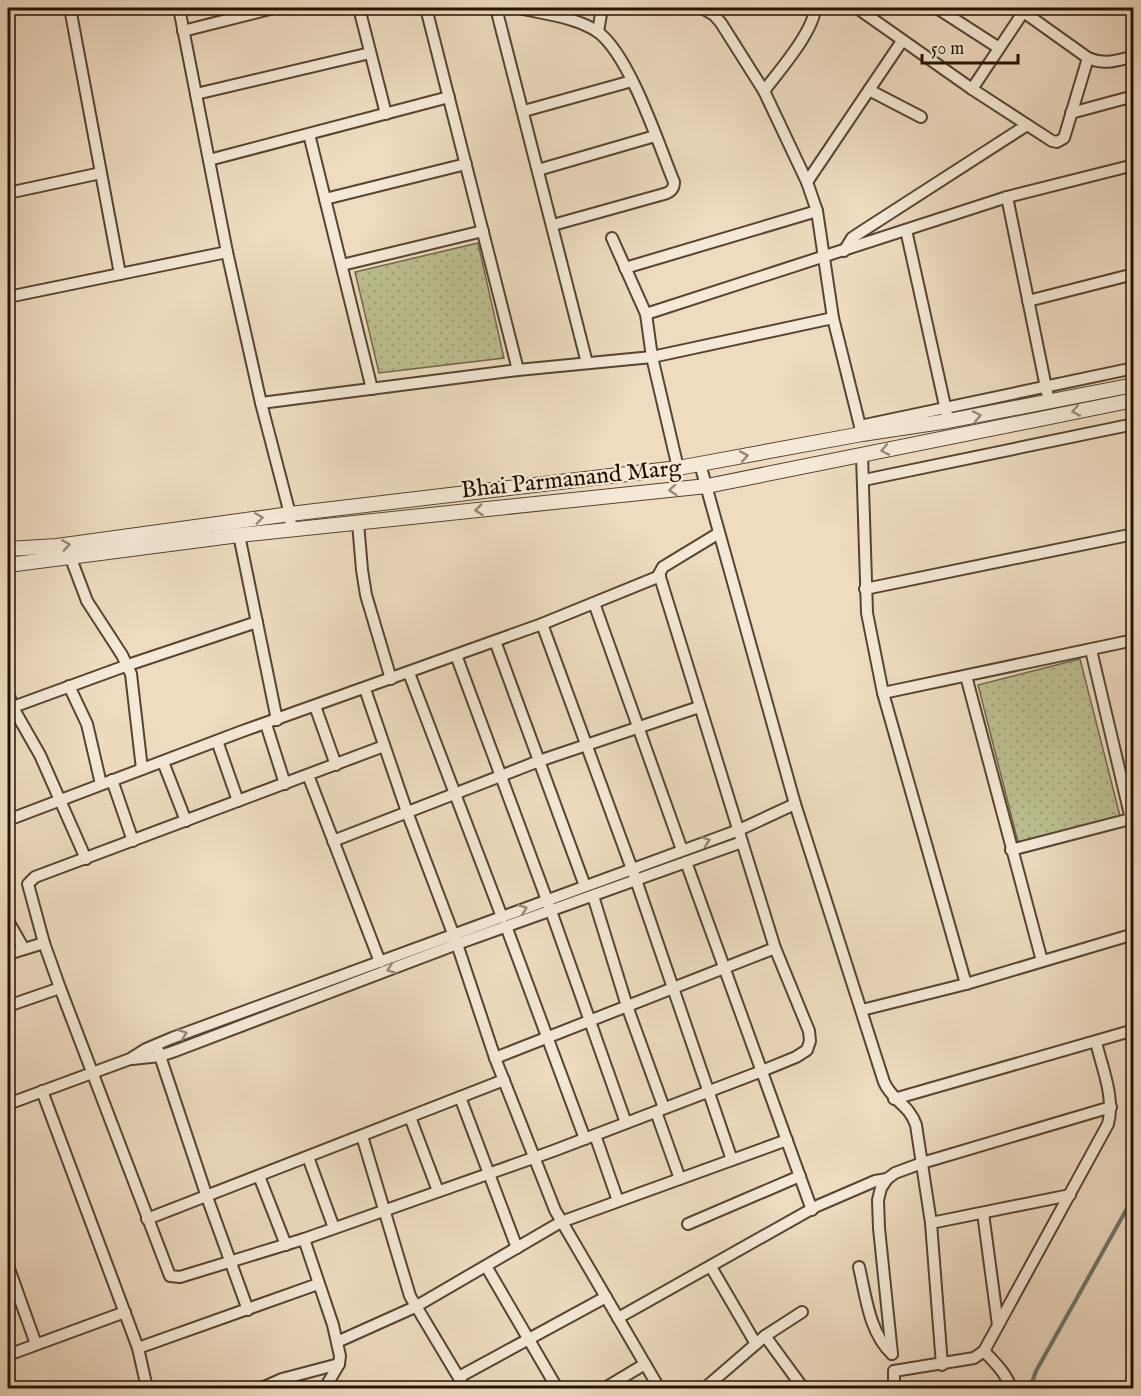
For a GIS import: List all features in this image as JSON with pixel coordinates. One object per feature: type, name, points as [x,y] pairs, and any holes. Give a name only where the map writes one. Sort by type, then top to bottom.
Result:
[{"type":"street","points":[[70,8],[120,274]]},
{"type":"street","points":[[179,8],[227,252],[261,403],[290,514],[291,530]]},
{"type":"street","points":[[183,31],[260,9],[274,8]]},
{"type":"street","points":[[359,8],[386,114]]},
{"type":"street","points":[[426,8],[518,370]]},
{"type":"street","points":[[496,8],[587,363]]},
{"type":"street","points":[[519,8],[581,23],[598,32],[612,46],[632,81],[674,182],[674,187],[670,192],[553,225]]},
{"type":"street","points":[[598,32],[602,8]]},
{"type":"street","points":[[702,8],[714,15],[721,23],[764,91],[807,182],[817,211],[833,318],[861,430]]},
{"type":"street","points":[[764,91],[808,30],[815,15],[815,8],[801,8]]},
{"type":"street","points":[[857,8],[972,89],[1052,141],[1061,141],[1088,58]]},
{"type":"street","points":[[937,8],[999,48]]},
{"type":"street","points":[[972,89],[1023,9],[1088,58],[1097,62],[1134,56]]},
{"type":"street","points":[[807,182],[902,41]]},
{"type":"street","points":[[196,94],[370,53]]},
{"type":"street","points":[[524,111],[632,81]]},
{"type":"street","points":[[869,90],[921,117]]},
{"type":"street","points":[[1071,113],[1134,96]]},
{"type":"street","points":[[209,160],[449,97]]},
{"type":"street","points":[[844,251],[852,238],[1027,125]]},
{"type":"street","points":[[309,134],[372,389]]},
{"type":"street","points":[[538,170],[655,136]]},
{"type":"street","points":[[325,199],[466,164]]},
{"type":"street","points":[[646,314],[1007,197],[1134,165]]},
{"type":"street","points":[[8,193],[102,173]]},
{"type":"street","points":[[1007,197],[1049,402]]},
{"type":"street","points":[[625,268],[817,211]]},
{"type":"street","points":[[906,230],[947,415],[1046,387],[1134,369]]},
{"type":"street","points":[[342,265],[483,231]]},
{"type":"street","points":[[612,238],[646,314],[652,357],[678,468]]},
{"type":"street","points":[[8,297],[227,252]]},
{"type":"street","points":[[1028,301],[1134,274]]},
{"type":"street","points":[[261,403],[518,370],[652,357],[833,318]]},
{"type":"street","name":"Bhai Parmanand Marg","points":[[8,549],[57,546],[290,514],[678,468],[861,430],[947,415],[1049,402],[1134,385]]},
{"type":"street","name":"Bhai Parmanand Marg","points":[[8,564],[239,535],[706,486],[1134,400]]},
{"type":"street","points":[[864,480],[1134,424]]},
{"type":"street","points":[[862,455],[867,613],[883,693],[966,984]]},
{"type":"street","points":[[700,464],[795,804],[884,1082],[894,1099],[912,1113],[916,1125],[931,1223],[942,1365]]},
{"type":"street","points":[[358,523],[366,595],[390,679]]},
{"type":"street","points":[[384,746],[35,877],[28,884],[44,943],[60,988],[170,1276],[180,1277],[286,1245],[488,1174],[708,1092],[796,1057],[807,1050],[810,1041],[809,1031],[775,948],[660,576],[660,570],[663,567],[719,533]]},
{"type":"street","points":[[865,589],[1134,534]]},
{"type":"street","points":[[239,535],[257,622],[272,722],[285,784]]},
{"type":"street","points":[[70,556],[87,601],[128,665],[133,684],[142,770]]},
{"type":"street","points":[[8,820],[60,798],[542,624],[660,576]]},
{"type":"street","points":[[594,603],[682,850]]},
{"type":"street","points":[[12,712],[69,686],[257,622]]},
{"type":"street","points":[[542,624],[636,880],[732,1160]]},
{"type":"street","points":[[883,693],[1134,640]]},
{"type":"street","points":[[495,641],[589,891],[680,1179]]},
{"type":"street","points":[[1011,850],[1132,819],[1091,650]]},
{"type":"street","points":[[456,655],[549,905],[588,1021],[626,1123]]},
{"type":"street","points":[[409,673],[547,1038],[618,1201]]},
{"type":"street","points":[[966,676],[1042,961]]},
{"type":"street","points":[[69,686],[87,724],[107,782],[133,841]]},
{"type":"street","points":[[364,689],[495,1058],[555,1210],[659,1389]]},
{"type":"street","points":[[8,694],[12,712],[40,755],[86,859]]},
{"type":"street","points":[[315,706],[336,765]]},
{"type":"street","points":[[333,841],[539,761],[699,707]]},
{"type":"street","points":[[217,741],[238,801]]},
{"type":"street","points":[[163,762],[186,821]]},
{"type":"street","points":[[308,775],[380,962]]},
{"type":"street","points":[[589,891],[632,869],[739,830],[795,804]]},
{"type":"street","points":[[8,1104],[130,1059],[156,1044],[354,977],[589,891],[636,880],[742,842]]},
{"type":"street","points":[[686,862],[812,1210]]},
{"type":"street","points":[[8,921],[24,948]]},
{"type":"street","points":[[862,1010],[966,984],[1134,934]]},
{"type":"street","points":[[130,1059],[160,1056],[354,977],[380,962],[455,940]]},
{"type":"street","points":[[8,954],[44,943]]},
{"type":"street","points":[[495,1058],[775,948]]},
{"type":"street","points":[[8,1006],[60,988]]},
{"type":"street","points":[[894,1099],[1134,1030]]},
{"type":"street","points":[[894,1389],[894,1371],[942,1365],[974,1358],[984,1352],[1108,1124],[1111,1107],[1095,1042]]},
{"type":"street","points":[[156,1044],[207,1197],[248,1310]]},
{"type":"street","points":[[147,1220],[504,1080]]},
{"type":"street","points":[[42,1091],[138,1348],[147,1389]]},
{"type":"street","points":[[460,1098],[517,1248]]},
{"type":"street","points":[[618,1318],[812,1210],[869,1183],[887,1179],[895,1173],[922,1163],[1111,1107]]},
{"type":"street","points":[[410,1117],[438,1191]]},
{"type":"street","points":[[362,1136],[415,1307],[465,1389]]},
{"type":"street","points":[[337,1342],[415,1307],[561,1222],[787,1140]]},
{"type":"street","points":[[308,1157],[334,1228]]},
{"type":"street","points":[[259,1176],[286,1245]]},
{"type":"street","points":[[688,1224],[800,1176]]},
{"type":"street","points":[[859,1267],[875,1332],[883,1346],[892,1354],[878,1213],[878,1200],[887,1179]]},
{"type":"street","points":[[931,1223],[1070,1195]]},
{"type":"street","points":[[983,1212],[998,1325]]},
{"type":"street","points":[[304,1239],[340,1356],[339,1364],[326,1389]]},
{"type":"street","points":[[8,1266],[36,1344]]},
{"type":"street","points":[[486,1266],[557,1389]]},
{"type":"street","points":[[711,1267],[756,1344]]},
{"type":"street","points":[[138,1348],[318,1284]]},
{"type":"street","points":[[459,1377],[606,1297]]},
{"type":"street","points":[[8,1355],[124,1312]]},
{"type":"street","points":[[708,1388],[765,1336],[802,1312]]},
{"type":"street","points":[[765,1336],[803,1389]]},
{"type":"street","points":[[984,1352],[1000,1368],[1008,1379],[1011,1389]]},
{"type":"street","points":[[262,1389],[282,1379],[339,1364]]},
{"type":"street","points":[[605,1389],[645,1364]]},
{"type":"green space","points":[[478,243],[504,358],[379,373],[355,272]]},
{"type":"green space","points":[[1080,659],[1120,816],[1018,842],[978,685]]},
{"type":"waterway","points":[[1030,1388],[1036,1371],[1134,1196]]}]
